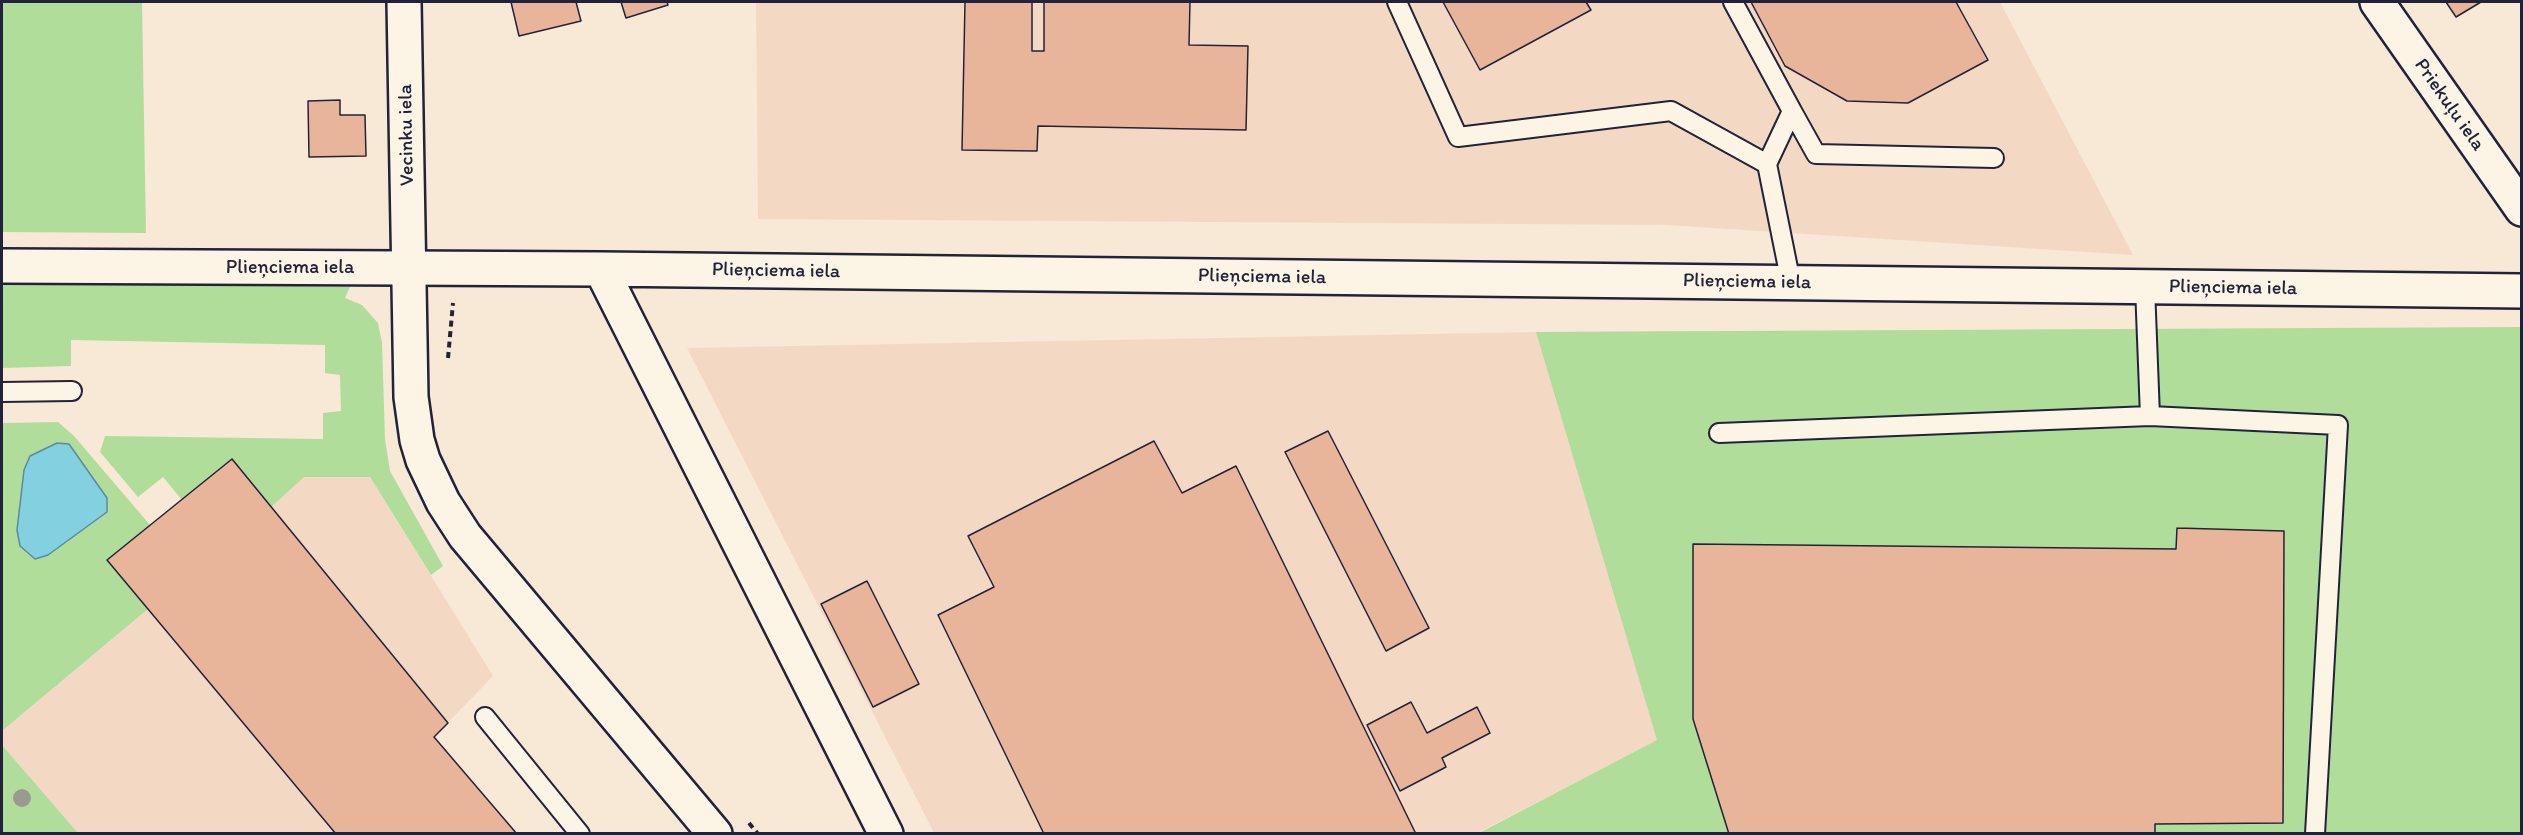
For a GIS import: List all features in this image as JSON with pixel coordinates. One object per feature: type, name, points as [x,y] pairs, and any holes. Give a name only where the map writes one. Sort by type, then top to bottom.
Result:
[{"type":"main road","name":"Vecinku iela","points":[[404,2],[413,419],[423,460],[443,502],[465,536],[715,834]]},
{"type":"main road","name":"Priekuļu iela","points":[[2377,2],[2522,209]]},
{"type":"main road","name":"Plieņciema iela","points":[[2,266],[601,269],[2522,291]]},
{"type":"main road","points":[[601,269],[886,834]]},
{"type":"lane","points":[[1397,2],[1458,137],[1671,111],[1767,164]]},
{"type":"lane","points":[[1734,2],[1816,154],[1994,158]]},
{"type":"lane","points":[[1791,283],[1767,164],[1792,111]]},
{"type":"lane","points":[[2145,287],[2150,416]]},
{"type":"lane","points":[[2,392],[72,392]]},
{"type":"lane","points":[[1719,433],[2150,416],[2338,425],[2315,834]]},
{"type":"lane","points":[[485,717],[580,834]]},
{"type":"path","points":[[447,365],[456,269]]},
{"type":"path","points":[[743,816],[758,834]]},
{"type":"shaded area","points":[[756,2],[2000,2],[2133,255],[1666,225],[758,219]]},
{"type":"shaded area","points":[[2395,328],[1656,741],[1477,833],[934,833],[687,348],[1536,332]]},
{"type":"shaded area","points":[[232,459],[304,477],[370,477],[493,676],[434,737],[517,833],[78,833],[2,745],[2,731],[148,609],[107,560]]},
{"type":"green space","points":[[2,2],[142,2],[146,233],[2,232]]},
{"type":"green space","points":[[2,282],[350,287],[345,298],[362,305],[378,323],[382,343],[385,439],[390,471],[443,566],[431,575],[370,477],[304,477],[271,507],[232,459],[182,500],[163,477],[138,497],[100,452],[105,436],[323,439],[323,413],[341,411],[340,375],[325,373],[325,345],[71,340],[71,366],[2,368]]},
{"type":"green space","points":[[2521,327],[2521,833],[1477,834],[1657,740],[1536,332]]},
{"type":"green space","points":[[58,422],[74,436],[150,525],[107,560],[148,609],[2,731],[2,423]]},
{"type":"green space","points":[[2,745],[78,833],[2,833]]},
{"type":"water","points":[[57,443],[69,444],[107,498],[107,512],[48,555],[35,559],[20,546],[17,530],[24,470],[30,456]]},
{"type":"building","points":[[511,2],[576,2],[581,21],[519,36]]},
{"type":"building","points":[[621,2],[667,2],[668,5],[626,18]]},
{"type":"building","points":[[965,2],[1032,2],[1032,51],[1044,51],[1044,2],[1190,2],[1189,45],[1248,46],[1246,130],[1038,126],[1037,151],[962,150]]},
{"type":"building","points":[[1443,2],[1586,2],[1591,10],[1480,70]]},
{"type":"building","points":[[1751,2],[1956,2],[1988,60],[1908,103],[1847,101],[1785,66]]},
{"type":"building","points":[[2446,2],[2481,2],[2456,17]]},
{"type":"building","points":[[340,100],[340,115],[365,115],[366,156],[309,157],[308,101]]},
{"type":"building","points":[[1328,431],[1429,628],[1386,651],[1285,452]]},
{"type":"building","points":[[1154,441],[1182,493],[1236,466],[1416,834],[1044,834],[938,615],[994,587],[968,536]]},
{"type":"building","points":[[232,459],[448,723],[434,737],[517,834],[336,834],[107,560]]},
{"type":"building","points":[[2177,528],[2284,531],[2283,823],[2155,824],[2155,834],[1729,834],[1693,719],[1693,544],[2176,549]]},
{"type":"building","points":[[867,581],[919,684],[873,707],[821,604]]},
{"type":"building","points":[[1411,702],[1427,733],[1477,707],[1490,733],[1442,758],[1446,767],[1400,791],[1367,725]]}]
